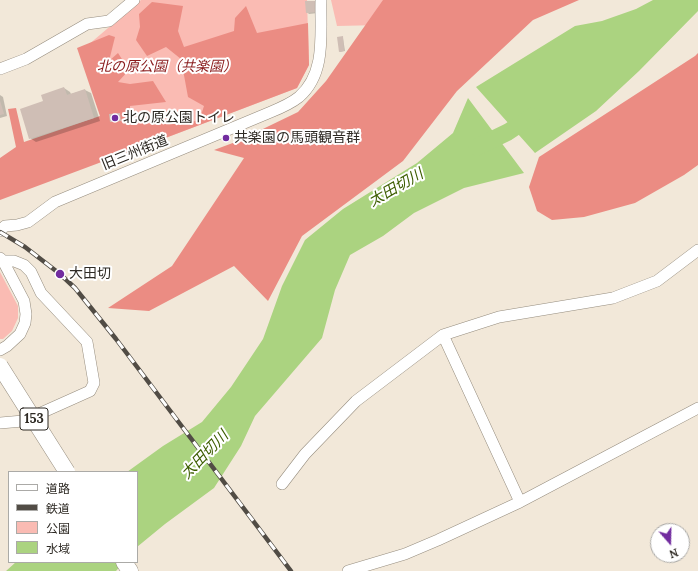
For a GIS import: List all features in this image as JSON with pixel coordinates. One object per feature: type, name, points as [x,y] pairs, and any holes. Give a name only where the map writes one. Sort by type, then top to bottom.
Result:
[{"type":"highway","name":"153","points":[[0,366],[66,471]]},
{"type":"street","points":[[0,69],[26,58],[87,24],[109,21],[134,0]]},
{"type":"street","name":"旧三州街道","points":[[0,231],[5,226],[28,222],[55,202],[266,114],[288,104],[300,96],[308,87],[318,68],[321,42],[321,0]]},
{"type":"street","points":[[282,484],[304,454],[356,401],[443,335],[499,317],[614,298],[656,281],[698,250]]},
{"type":"street","points":[[0,350],[7,346],[20,334],[26,314],[24,301],[1,259]]},
{"type":"street","points":[[0,423],[23,421],[90,391],[94,383],[87,342],[41,293],[30,272],[24,265],[14,261],[1,259]]},
{"type":"street","points":[[443,335],[520,502]]},
{"type":"street","points":[[348,571],[404,554],[520,502],[698,408]]},
{"type":"green space","name":"北の原公園（共楽園）","points":[[141,0],[307,0],[309,65],[297,88],[139,148],[81,51]]},
{"type":"green space","points":[[331,0],[403,0],[381,25],[337,26]]},
{"type":"green space","points":[[0,272],[18,306],[18,318],[12,331],[3,339],[0,339]]},
{"type":"shaded area","points":[[383,0],[579,0],[533,20],[457,91],[403,161],[302,236],[268,301],[234,266],[149,311],[108,308],[172,266],[244,158],[214,150],[238,141],[298,112],[326,81]]},
{"type":"shaded area","name":"北の原公園（共楽園）","points":[[152,2],[183,6],[178,31],[184,47],[234,31],[235,18],[246,6],[257,33],[308,23],[309,65],[297,88],[0,200],[0,158],[16,147],[8,109],[16,108],[24,142],[100,116],[77,48],[109,35],[115,37],[109,61],[118,53],[129,70],[118,82],[130,84],[153,81],[166,102],[130,106],[130,124],[199,121],[204,106],[188,97],[181,59],[166,47],[147,56],[136,40],[140,27],[139,14]]},
{"type":"shaded area","points":[[698,53],[698,165],[684,175],[635,203],[584,217],[552,220],[537,211],[529,187],[539,157]]},
{"type":"water","points":[[653,0],[698,0],[698,11],[639,71],[596,111],[535,153],[476,87],[575,26],[602,21],[636,9]]},
{"type":"water","points":[[468,98],[524,173],[464,188],[414,213],[383,236],[350,255],[335,290],[322,338],[255,416],[241,446],[214,488],[138,546],[138,471],[128,471],[163,446],[202,422],[231,387],[263,339],[282,286],[305,240],[343,209],[417,163],[453,133]]},
{"type":"water","points":[[15,563],[123,563],[116,571],[6,571]]},
{"type":"building","points":[[305,1],[315,1],[316,12],[306,13]]},
{"type":"building","points":[[343,36],[344,51],[339,52],[337,37]]},
{"type":"building","points":[[64,87],[67,95],[85,89],[94,118],[29,139],[20,109],[43,101],[41,95]]},
{"type":"building","points":[[0,101],[4,114],[0,115]]},
{"type":"building","name":"北の原公園トイレ","points":[[120,113],[121,121],[110,122],[109,114]]},
{"type":"waterway","name":"太田切川","points":[[477,147],[508,132],[532,116]]},
{"type":"railway","points":[[0,232],[25,247],[60,274],[75,288],[116,339],[291,571]]},
{"type":"place","name":"北の原公園トイレ","points":[[115,118]]},
{"type":"place","name":"共楽園の馬頭観音群","points":[[226,138]]},
{"type":"place","name":"大田切","points":[[60,274]]}]
